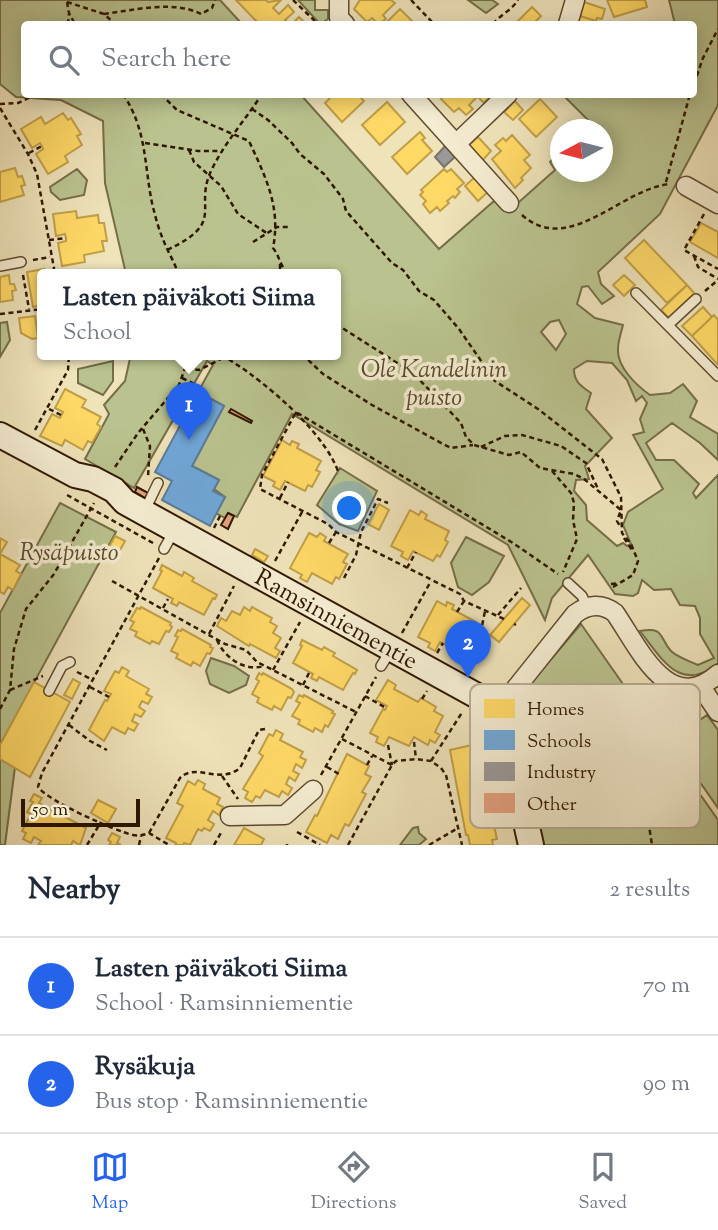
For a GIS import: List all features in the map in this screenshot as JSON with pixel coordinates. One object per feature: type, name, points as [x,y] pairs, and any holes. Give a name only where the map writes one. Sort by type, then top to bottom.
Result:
[{"type":"street","points":[[339,0],[339,21]]},
{"type":"street","points":[[569,21],[575,0]]},
{"type":"street","points":[[415,98],[509,203]]},
{"type":"street","points":[[457,144],[504,98]]},
{"type":"street","points":[[686,186],[711,209]]},
{"type":"street","name":"Ramsinniementie","points":[[0,435],[75,475],[88,491],[108,501],[134,507],[169,539],[207,541],[390,651],[470,690]]},
{"type":"street","points":[[519,684],[575,614],[587,607],[597,606],[615,613],[665,681],[674,684]]},
{"type":"street","points":[[718,674],[701,687],[718,712]]},
{"type":"street","points":[[234,808],[285,815],[313,790]]},
{"type":"lane","points":[[0,266],[22,262]]},
{"type":"lane","points":[[636,293],[718,376]]},
{"type":"lane","points":[[668,325],[696,299]]},
{"type":"lane","points":[[134,507],[157,486]]},
{"type":"lane","points":[[568,583],[582,596],[587,607]]},
{"type":"lane","points":[[49,691],[67,666]]},
{"type":"path","points":[[104,14],[177,6],[192,8],[201,14],[212,8],[215,0]]},
{"type":"path","points":[[293,0],[315,21]]},
{"type":"path","points":[[411,0],[431,21]]},
{"type":"path","points":[[496,21],[518,0]]},
{"type":"path","points":[[68,21],[67,1],[104,14],[112,21]]},
{"type":"path","points":[[69,13],[73,21]]},
{"type":"path","points":[[697,75],[718,29]]},
{"type":"path","points":[[29,98],[0,106],[37,174],[54,269]]},
{"type":"path","points":[[126,98],[132,108],[144,143],[152,201],[176,269]]},
{"type":"path","points":[[165,98],[177,110],[249,141],[272,195],[277,227],[273,248],[277,253],[280,269]]},
{"type":"path","points":[[167,250],[185,242],[203,224],[209,177],[222,151],[259,98]]},
{"type":"path","points":[[665,184],[689,98]]},
{"type":"path","points":[[252,109],[268,120],[300,154],[324,174],[343,199],[346,211],[419,290],[434,300],[459,329],[495,381],[538,409],[602,459],[621,497],[621,510],[617,521],[638,561],[634,575],[612,585]]},
{"type":"path","points":[[144,143],[190,150],[222,151]]},
{"type":"path","points":[[28,154],[42,146]]},
{"type":"path","points":[[190,150],[194,162],[221,186],[238,214],[268,233]]},
{"type":"path","points":[[509,203],[537,226],[557,229],[579,224],[665,184],[678,183],[686,186]]},
{"type":"path","points":[[711,209],[684,250],[718,269]]},
{"type":"path","points":[[253,242],[277,227],[289,227]]},
{"type":"path","points":[[49,240],[66,238]]},
{"type":"path","points":[[694,256],[698,267],[718,279],[696,299]]},
{"type":"path","points":[[29,309],[22,262],[52,257]]},
{"type":"path","points":[[280,264],[284,269]]},
{"type":"path","points":[[0,314],[37,310]]},
{"type":"path","points":[[341,329],[413,373],[461,423],[466,437],[474,445]]},
{"type":"path","points":[[25,449],[68,370],[69,360]]},
{"type":"path","points":[[114,469],[138,433],[179,385],[189,360]]},
{"type":"path","points":[[187,368],[199,370],[217,360]]},
{"type":"path","points":[[230,360],[296,412],[513,543],[561,576],[578,539],[573,520],[574,503],[552,471]]},
{"type":"path","points":[[308,360],[323,374],[372,405],[451,448],[474,445],[509,455],[521,452],[540,468],[574,474],[621,510]]},
{"type":"path","points":[[183,378],[201,387]]},
{"type":"path","points":[[47,408],[61,415]]},
{"type":"path","points":[[296,412],[330,454],[339,474]]},
{"type":"path","points":[[296,412],[261,480],[260,489],[328,524],[336,532],[460,594],[464,601],[504,619]]},
{"type":"path","points":[[143,429],[150,446],[148,475],[157,486]]},
{"type":"path","points":[[481,447],[505,436],[522,435],[561,446],[586,463],[599,492]]},
{"type":"path","points":[[279,499],[288,482]]},
{"type":"path","points":[[271,501],[274,496]]},
{"type":"path","points":[[344,578],[352,565],[361,532],[378,499],[388,503]]},
{"type":"path","points":[[0,709],[10,690],[14,649],[26,609],[54,574],[91,508],[169,539],[42,773],[38,787],[47,797],[64,806],[131,835],[141,836],[149,833],[186,772],[222,776],[235,773],[259,730],[265,729]]},
{"type":"path","points":[[270,571],[302,511]]},
{"type":"path","points":[[207,541],[220,516]]},
{"type":"path","points":[[329,543],[336,532]]},
{"type":"path","points":[[400,571],[416,552]]},
{"type":"path","points":[[112,580],[225,644],[244,647],[253,659],[264,666],[356,712]]},
{"type":"path","points":[[313,790],[432,580]]},
{"type":"path","points":[[209,634],[234,586]]},
{"type":"path","points":[[498,616],[521,588]]},
{"type":"path","points":[[163,610],[168,599]]},
{"type":"path","points":[[457,612],[464,601]]},
{"type":"path","points":[[474,640],[482,626],[485,611]]},
{"type":"path","points":[[273,670],[300,622]]},
{"type":"path","points":[[217,639],[221,649],[235,664],[256,668],[264,666]]},
{"type":"path","points":[[10,690],[67,666],[93,680]]},
{"type":"path","points":[[303,685],[309,673]]},
{"type":"path","points":[[89,687],[109,697]]},
{"type":"path","points":[[422,699],[427,691]]},
{"type":"path","points":[[365,696],[386,708]]},
{"type":"path","points":[[431,761],[465,712],[457,707]]},
{"type":"path","points":[[69,725],[107,750]]},
{"type":"path","points":[[341,738],[392,765]]},
{"type":"path","points":[[414,742],[416,759]]},
{"type":"path","points":[[388,745],[392,765]]},
{"type":"path","points":[[367,765],[373,755]]},
{"type":"path","points":[[348,845],[392,765],[396,761],[416,759],[431,761],[446,775],[462,845]]},
{"type":"path","points":[[326,767],[339,774]]},
{"type":"path","points":[[222,776],[234,808]]},
{"type":"path","points":[[60,814],[64,806]]},
{"type":"path","points":[[87,845],[101,822]]},
{"type":"path","points":[[429,845],[458,828]]},
{"type":"path","points":[[297,832],[320,845]]},
{"type":"path","points":[[149,833],[169,845]]},
{"type":"path","points":[[139,845],[141,836]]},
{"type":"green space","name":"Ole Kandelinin puisto","points":[[0,0],[220,0],[239,21],[21,21],[21,97],[16,97],[0,84]]},
{"type":"green space","points":[[298,0],[315,0],[315,10],[328,10],[328,19],[317,21]]},
{"type":"green space","points":[[468,0],[492,0],[498,4],[486,13]]},
{"type":"green space","name":"Ole Kandelinin puisto","points":[[669,0],[718,0],[718,105],[660,214],[598,272],[601,284],[614,296],[602,304],[588,286],[582,287],[577,304],[595,318],[623,325],[618,343],[619,356],[628,375],[639,386],[650,395],[670,393],[683,384],[697,401],[690,417],[718,434],[718,460],[672,423],[646,443],[656,460],[674,460],[699,484],[693,493],[696,498],[718,475],[718,663],[705,672],[693,675],[673,669],[640,631],[658,632],[674,653],[698,665],[714,658],[700,634],[700,618],[695,606],[680,605],[671,589],[654,590],[642,580],[638,593],[633,596],[615,594],[588,555],[552,598],[545,620],[508,545],[292,414],[237,517],[228,513],[225,518],[216,513],[225,497],[214,489],[219,480],[192,466],[224,406],[198,392],[213,365],[207,361],[134,488],[85,459],[109,414],[104,405],[125,381],[130,360],[341,360],[341,269],[125,269],[105,183],[103,121],[61,100],[31,98],[304,98],[439,249],[494,201],[519,202],[550,174],[550,182],[613,182],[613,119],[587,119],[566,98],[697,98],[697,21],[674,21]],"holes":[[[559,320],[566,334],[556,350],[541,332],[550,322]],[[587,361],[612,363],[627,380],[636,401],[642,396],[647,403],[640,419],[644,432],[633,435],[663,489],[628,512],[623,525],[631,544],[627,546],[623,543],[617,546],[587,520],[586,505],[574,491],[576,480],[589,479],[585,466],[612,438],[586,409],[591,393],[581,386],[575,377],[574,369]]]},
{"type":"green space","points":[[77,169],[87,180],[84,195],[60,200],[51,192],[50,187]]},
{"type":"green space","points":[[7,322],[10,340],[0,357],[0,323]]},
{"type":"green space","points":[[113,361],[113,381],[103,395],[78,383],[78,369]]},
{"type":"green space","points":[[340,468],[377,491],[358,531],[339,524],[317,505]]},
{"type":"green space","name":"Rysäpuisto","points":[[60,503],[116,532],[0,745],[0,613]]},
{"type":"green space","points":[[466,537],[504,556],[489,582],[472,595],[458,587],[451,563]]},
{"type":"green space","points":[[581,624],[623,684],[530,684]]},
{"type":"green space","points":[[211,658],[234,666],[249,676],[246,685],[229,693],[210,684],[206,671]]},
{"type":"green space","points":[[707,715],[718,730],[718,808],[700,782],[700,720]]},
{"type":"green space","points":[[0,759],[15,767],[5,845],[0,845]]},
{"type":"green space","points":[[700,794],[718,820],[718,845],[541,845],[537,828],[700,828]]},
{"type":"green space","points":[[418,827],[419,833],[426,839],[419,845],[400,845],[413,828]]},
{"type":"building: Homes","points":[[236,0],[281,0],[273,8],[279,14],[288,5],[294,12],[286,21],[256,21]]},
{"type":"building: Homes","points":[[360,0],[391,0],[395,3],[383,15],[386,19],[383,21],[372,18],[366,21],[354,9]]},
{"type":"building: Homes","points":[[607,0],[645,0],[647,7],[614,17]]},
{"type":"building: Homes","points":[[584,2],[605,9],[602,19],[597,18],[596,21],[580,16]]},
{"type":"building: Homes","points":[[532,7],[541,16],[536,21],[518,21]]},
{"type":"building: Homes","points":[[400,9],[412,21],[388,21]]},
{"type":"building: Homes","points":[[580,16],[596,21],[578,21]]},
{"type":"building: Homes","points":[[330,98],[361,98],[364,101],[342,122],[325,103]]},
{"type":"building: Homes","points":[[476,98],[469,105],[473,109],[466,115],[459,108],[454,112],[441,99]]},
{"type":"building: Homes","points":[[540,99],[557,117],[550,119],[550,124],[536,137],[519,119]]},
{"type":"building: Homes","points":[[515,101],[523,110],[513,120],[504,112]]},
{"type":"building: Homes","points":[[387,102],[405,122],[380,145],[362,125]]},
{"type":"building: Homes","points":[[63,113],[68,120],[71,118],[81,134],[77,136],[82,145],[65,156],[68,162],[48,174],[36,154],[43,149],[42,146],[40,143],[32,148],[21,129],[41,117],[45,124]]},
{"type":"building: Homes","points":[[420,132],[425,138],[422,140],[432,151],[407,174],[392,157]]},
{"type":"building: Homes","points":[[512,135],[530,155],[524,160],[531,168],[515,188],[492,159],[501,151],[495,145],[503,138],[506,141]]},
{"type":"building: Homes","points":[[478,137],[491,151],[481,162],[467,147]]},
{"type":"building: Homes","points":[[15,168],[25,185],[21,186],[24,195],[0,202],[0,172]]},
{"type":"building: Homes","points":[[444,169],[447,172],[451,169],[464,183],[457,189],[460,192],[455,198],[453,196],[447,201],[449,203],[440,211],[437,207],[430,213],[423,204],[426,201],[420,195],[423,192],[421,190]]},
{"type":"building: Homes","points":[[476,176],[489,191],[478,201],[465,186]]},
{"type":"building: Homes","points":[[76,211],[77,218],[98,215],[99,223],[104,223],[107,241],[102,241],[104,251],[84,255],[85,262],[62,266],[58,243],[66,241],[66,238],[65,234],[56,236],[53,214]]},
{"type":"building: Homes","points":[[701,223],[718,232],[718,258],[690,242]]},
{"type":"building: Homes","points":[[644,240],[687,285],[667,303],[625,258]]},
{"type":"building: Homes","points":[[37,270],[37,306],[33,307],[27,272]]},
{"type":"building: Homes","points":[[9,275],[10,284],[14,284],[16,290],[12,291],[13,300],[0,302],[0,277]]},
{"type":"building: Homes","points":[[624,275],[635,285],[624,296],[613,285]]},
{"type":"building: Homes","points":[[687,285],[695,294],[669,318],[661,310]]},
{"type":"building: Homes","points":[[703,307],[712,317],[692,336],[682,326]]},
{"type":"building: Homes","points":[[714,315],[718,320],[718,365],[692,336]]},
{"type":"building: Homes","points":[[35,316],[37,338],[32,339],[21,333],[19,318]]},
{"type":"building: Homes","points":[[65,389],[86,400],[82,407],[101,417],[97,424],[101,427],[92,443],[88,441],[83,450],[65,440],[62,446],[40,436],[52,414],[60,418],[63,412],[55,408]]},
{"type":"building: Homes","points":[[282,440],[290,445],[292,441],[299,444],[297,448],[321,461],[316,470],[320,472],[312,487],[308,485],[305,491],[285,481],[280,490],[273,486],[275,482],[263,476]]},
{"type":"building: Homes","points":[[379,504],[389,510],[379,530],[368,524]]},
{"type":"building: Homes","points":[[410,510],[419,515],[421,511],[427,515],[425,519],[449,531],[445,540],[448,542],[440,557],[437,555],[433,561],[413,551],[408,560],[401,556],[403,552],[391,546]]},
{"type":"building: Homes","points":[[309,533],[317,537],[320,533],[326,537],[324,541],[348,554],[343,562],[347,564],[339,579],[336,577],[332,584],[312,573],[307,582],[300,578],[302,575],[290,568]]},
{"type":"building: Homes","points":[[115,536],[125,541],[119,552],[109,547]]},
{"type":"building: Homes","points":[[0,538],[7,542],[0,554]]},
{"type":"building: Homes","points":[[255,549],[268,556],[264,562],[252,555]]},
{"type":"building: Homes","points":[[0,554],[20,565],[16,571],[21,574],[13,590],[8,587],[4,594],[0,592]]},
{"type":"building: Homes","points":[[162,565],[182,576],[184,572],[194,578],[192,581],[217,595],[204,615],[179,602],[177,606],[171,603],[173,599],[153,588],[162,571]]},
{"type":"building: Homes","points":[[522,598],[530,605],[499,642],[490,635]]},
{"type":"building: Homes","points":[[437,601],[446,606],[447,602],[454,605],[452,609],[476,622],[472,631],[475,633],[467,648],[463,646],[460,652],[440,642],[435,651],[428,647],[430,643],[418,637]]},
{"type":"building: Homes","points":[[141,607],[171,623],[172,627],[169,632],[166,631],[159,644],[152,641],[150,644],[135,636],[137,632],[130,629],[134,622],[130,620],[137,608]]},
{"type":"building: Homes","points":[[244,607],[250,611],[252,607],[272,618],[270,622],[277,626],[273,633],[281,638],[275,648],[280,651],[276,658],[250,644],[249,646],[217,626],[221,618],[226,621],[232,611],[240,615]]},
{"type":"building: Homes","points":[[182,629],[213,648],[200,666],[193,662],[191,666],[176,658],[178,654],[171,651],[178,637],[175,636],[178,630]]},
{"type":"building: Homes","points":[[302,640],[335,653],[333,656],[357,670],[343,690],[319,677],[317,681],[311,678],[313,674],[293,663],[302,646]]},
{"type":"building: Homes","points":[[122,667],[129,671],[126,676],[149,689],[146,694],[152,697],[148,704],[142,701],[139,707],[145,711],[141,717],[135,714],[132,721],[138,724],[134,731],[128,728],[125,734],[112,727],[104,741],[89,730],[111,694],[104,691],[115,671],[119,673]]},
{"type":"building: Homes","points":[[259,673],[294,692],[281,710],[274,706],[272,710],[264,706],[257,702],[259,698],[252,694],[259,681],[256,679]]},
{"type":"building: Homes","points":[[73,679],[80,683],[72,699],[64,695]]},
{"type":"building: Homes","points":[[388,680],[396,685],[394,689],[418,702],[421,698],[436,707],[434,711],[443,716],[435,732],[440,735],[435,743],[430,740],[428,745],[414,737],[409,746],[389,737],[384,746],[376,742],[378,737],[370,733],[387,706],[376,700]]},
{"type":"building: Homes","points":[[34,682],[70,702],[30,777],[0,759],[0,745]]},
{"type":"building: Homes","points":[[299,695],[304,695],[335,714],[322,732],[315,728],[313,732],[298,724],[300,720],[292,716],[300,703],[296,701]]},
{"type":"building: Homes","points":[[276,730],[283,734],[280,740],[303,752],[300,757],[306,760],[302,768],[296,764],[293,771],[299,774],[295,781],[289,777],[286,784],[292,788],[288,795],[282,791],[279,797],[265,790],[260,798],[256,796],[252,802],[245,798],[248,792],[243,789],[263,756],[259,753],[269,734],[273,736]]},
{"type":"building: Homes","points":[[470,745],[470,828],[495,828],[497,839],[492,840],[493,845],[470,845],[450,750]]},
{"type":"building: Homes","points":[[347,754],[369,766],[365,774],[371,777],[362,792],[366,794],[349,826],[345,824],[338,839],[331,835],[327,843],[306,832],[315,815],[317,816]]},
{"type":"building: Homes","points":[[198,780],[205,784],[203,789],[220,798],[217,804],[223,807],[219,815],[213,811],[208,820],[214,824],[210,831],[198,829],[190,845],[175,845],[176,843],[166,838],[183,806],[177,803],[188,781],[195,785]]},
{"type":"building: Homes","points":[[34,794],[42,798],[39,803],[86,828],[80,845],[73,841],[71,845],[38,845],[41,841],[34,837],[31,843],[23,839],[26,833],[22,831],[31,814],[27,812]]},
{"type":"building: Homes","points":[[98,800],[116,809],[108,823],[91,813]]},
{"type":"building: Homes","points":[[244,828],[264,839],[261,845],[234,845]]},
{"type":"building: Homes","points":[[112,833],[120,837],[117,843],[121,845],[109,845],[111,842],[108,840]]},
{"type":"building: Schools","points":[[198,392],[224,406],[192,466],[219,480],[213,491],[225,497],[210,526],[162,500],[172,481],[155,472]]},
{"type":"building: Industry","points":[[446,145],[456,156],[444,167],[435,157]]},
{"type":"building: Other","points":[[231,409],[252,421],[251,423],[229,412]]},
{"type":"building: Other","points":[[137,487],[148,493],[145,498],[135,492]]},
{"type":"building: Other","points":[[228,513],[234,516],[228,529],[221,525]]},
{"type":"place","name":"Lasten päiväkoti Siima","points":[[189,440]]},
{"type":"place","name":"Rysäkuja","points":[[468,678]]}]
